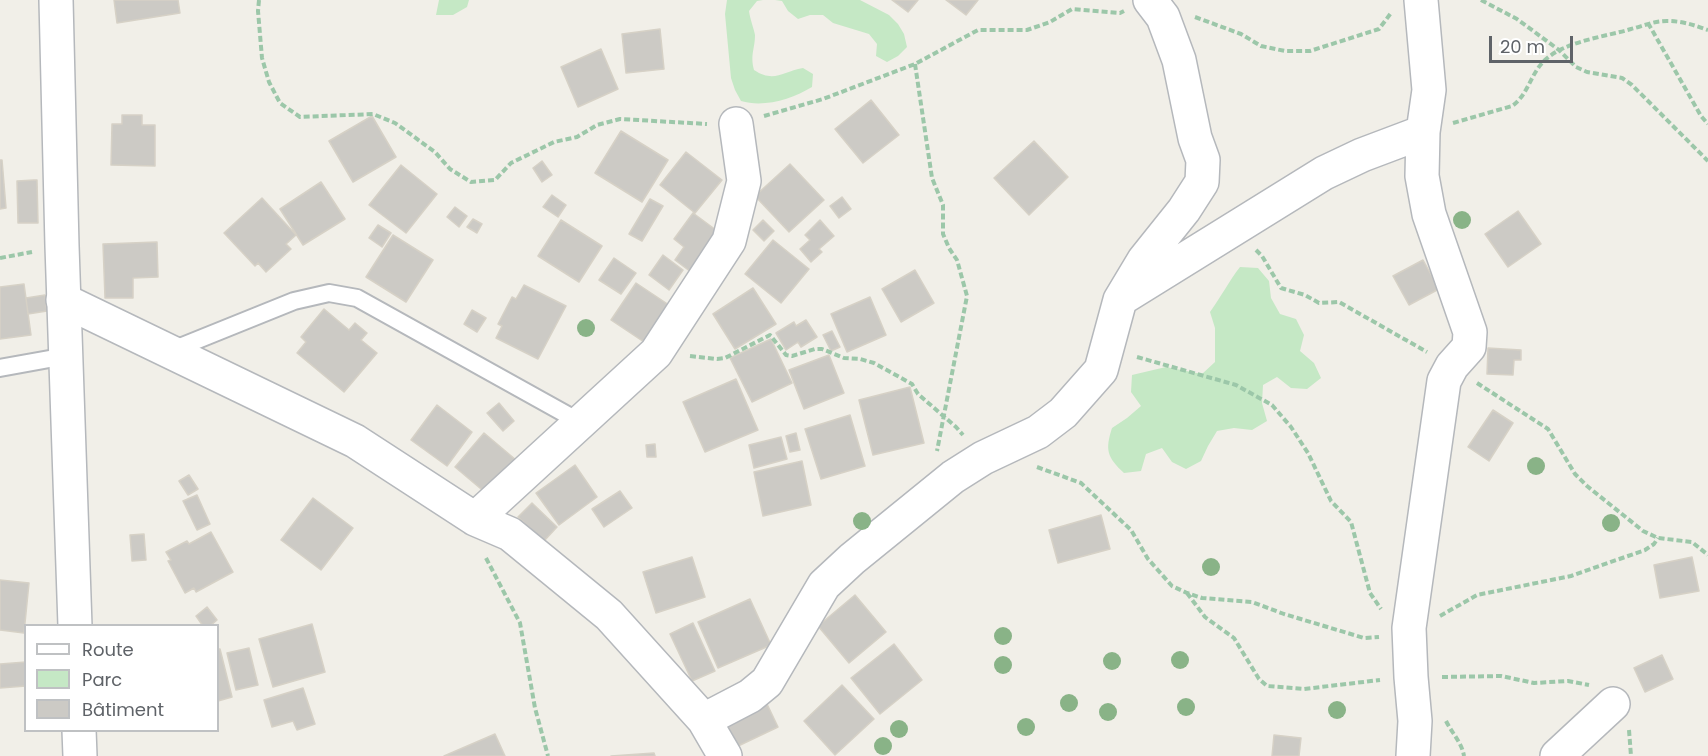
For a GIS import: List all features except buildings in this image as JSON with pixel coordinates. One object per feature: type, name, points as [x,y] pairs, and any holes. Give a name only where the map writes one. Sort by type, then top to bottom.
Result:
[{"type":"street","points":[[56,0],[63,300],[75,624]]},
{"type":"street","points":[[1408,4],[1430,90],[1423,132],[1422,176],[1429,214],[1470,332],[1469,347],[1452,366],[1444,381],[1403,630],[1415,721],[1413,756]]},
{"type":"street","points":[[704,720],[750,696],[767,682],[824,585],[852,559],[953,477],[983,458],[1038,432],[1064,413],[1101,370],[1120,300],[1144,260],[1184,210],[1202,182],[1203,160],[1195,138],[1179,60],[1157,9]]},
{"type":"street","points":[[475,519],[657,353],[729,241],[744,181],[736,124]]},
{"type":"street","points":[[1120,300],[1324,173],[1362,155],[1423,132]]},
{"type":"street","points":[[63,300],[355,441],[475,519],[510,534],[609,615],[704,720],[725,756]]},
{"type":"street","points":[[1557,756],[1613,704]]},
{"type":"street","points":[[79,732],[80,756]]},
{"type":"lane","points":[[169,351],[294,301],[329,293],[357,298],[580,422]]},
{"type":"lane","points":[[0,368],[66,356]]},
{"type":"path","points":[[259,0],[262,58],[268,82],[280,103],[300,117],[373,114],[395,123],[435,152],[450,169],[471,182],[495,180],[511,163],[554,142],[577,137],[597,125],[620,119],[736,124],[823,99],[915,64],[978,30],[1027,30],[1050,22],[1072,9],[1120,13],[1142,4],[1197,17],[1241,34],[1261,46],[1285,51],[1310,51],[1379,29],[1408,4]]},
{"type":"path","points":[[1481,0],[1517,19],[1559,50],[1576,67],[1587,72],[1622,78],[1632,85],[1708,161]]},
{"type":"path","points":[[1423,132],[1512,106],[1520,100],[1534,74],[1545,60],[1559,50],[1596,36],[1665,21],[1682,21],[1708,30]]},
{"type":"path","points":[[1648,23],[1701,116],[1708,124]]},
{"type":"path","points":[[915,64],[932,178],[943,205],[943,234],[957,260],[967,296],[930,496]]},
{"type":"path","points":[[657,353],[725,358],[766,335],[770,335],[786,355],[792,356],[822,349],[844,358],[874,363],[912,384],[918,394],[956,427],[983,458]]},
{"type":"path","points":[[1107,348],[1236,385],[1272,405],[1291,427],[1308,453],[1331,501],[1351,522],[1370,593],[1403,630]]},
{"type":"path","points":[[1032,466],[1081,483],[1131,530],[1148,559],[1172,586],[1202,598],[1252,602],[1364,638],[1403,630],[1437,618],[1477,596],[1571,576],[1645,550],[1658,538]]},
{"type":"path","points":[[475,519],[478,538],[489,564],[520,622],[535,708],[548,756]]},
{"type":"green space","points":[[439,0],[469,0],[467,7],[453,15],[436,15]]},
{"type":"green space","points":[[727,0],[763,0],[757,1],[749,11],[755,35],[754,70],[767,76],[773,76],[803,68],[813,74],[812,87],[796,95],[768,103],[741,101],[731,78],[725,14]]},
{"type":"green space","points":[[775,0],[860,0],[889,15],[898,24],[904,34],[907,47],[887,62],[876,56],[877,44],[869,34],[833,23],[823,15],[810,15],[798,19],[788,11],[782,1]]},
{"type":"green space","points":[[1240,267],[1258,268],[1269,281],[1271,298],[1280,314],[1296,319],[1304,335],[1300,351],[1314,363],[1321,378],[1307,389],[1291,388],[1277,377],[1263,385],[1262,403],[1267,421],[1252,430],[1234,428],[1217,431],[1201,461],[1186,469],[1172,462],[1162,448],[1146,454],[1141,471],[1124,473],[1111,458],[1108,448],[1112,428],[1141,406],[1131,392],[1132,375],[1166,367],[1202,374],[1215,362],[1215,328],[1210,312]]}]
